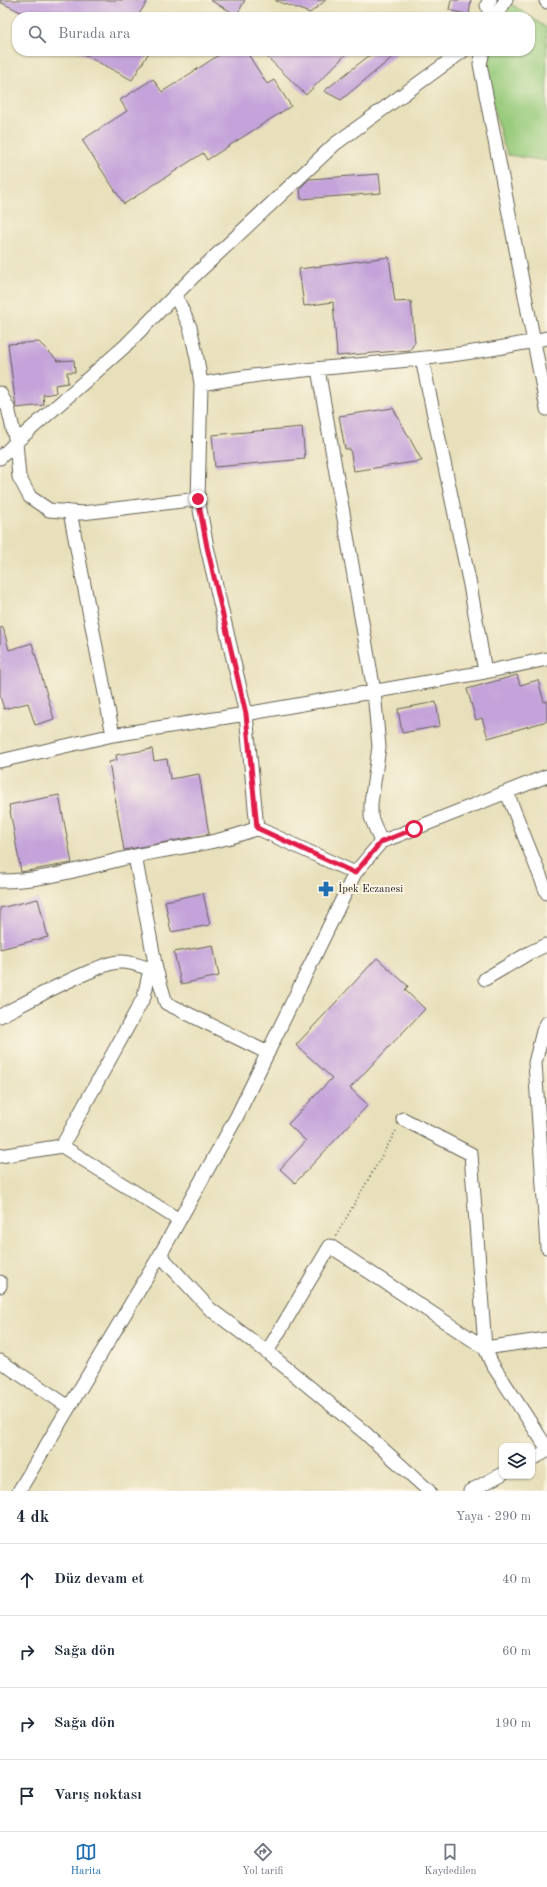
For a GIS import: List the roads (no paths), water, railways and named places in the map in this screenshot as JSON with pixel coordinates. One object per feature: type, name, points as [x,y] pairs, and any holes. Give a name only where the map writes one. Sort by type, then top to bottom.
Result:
[{"type":"street","points":[[489,12],[487,5],[490,0]]},
{"type":"street","points":[[498,12],[506,0]]},
{"type":"street","points":[[0,458],[124,346],[174,296],[335,144],[456,56]]},
{"type":"street","points":[[482,56],[480,64],[547,409]]},
{"type":"street","points":[[174,296],[179,303],[190,327],[201,384],[198,499],[207,547],[246,714],[257,828]]},
{"type":"street","points":[[201,384],[236,378],[422,358],[547,338]]},
{"type":"street","points":[[422,358],[470,585],[485,672]]},
{"type":"street","points":[[318,369],[374,691],[379,747],[371,803],[371,817],[381,842]]},
{"type":"street","points":[[0,393],[8,408],[16,442],[19,477],[30,498],[48,510],[82,513],[198,499]]},
{"type":"street","points":[[70,512],[113,735]]},
{"type":"street","points":[[0,761],[113,735],[246,714],[485,672],[547,659]]},
{"type":"street","points":[[19,1491],[160,1255],[236,1118],[355,873],[381,842],[547,776]]},
{"type":"street","points":[[507,793],[547,893]]},
{"type":"street","points":[[0,881],[22,881],[239,835],[257,828],[355,873]]},
{"type":"street","points":[[135,856],[153,969],[166,1003],[268,1053]]},
{"type":"street","points":[[485,979],[529,953],[547,945]]},
{"type":"street","points":[[0,1016],[66,981],[102,967],[119,962],[135,963],[153,969]]},
{"type":"street","points":[[62,1146],[144,997],[153,969]]},
{"type":"street","points":[[547,1023],[543,1031],[535,1063],[547,1247]]},
{"type":"street","points":[[403,1119],[471,1154],[485,1348],[492,1364],[547,1449],[535,1457]]},
{"type":"street","points":[[0,1156],[62,1146],[179,1220]]},
{"type":"street","points":[[267,1352],[330,1246],[485,1348],[547,1339]]},
{"type":"street","points":[[160,1255],[210,1309],[267,1352],[364,1432],[429,1491]]},
{"type":"street","points":[[0,1361],[69,1407]]},
{"type":"street","points":[[470,1491],[499,1476]]},
{"type":"place","name":"İpek Eczanesi","points":[[326,889]]}]
